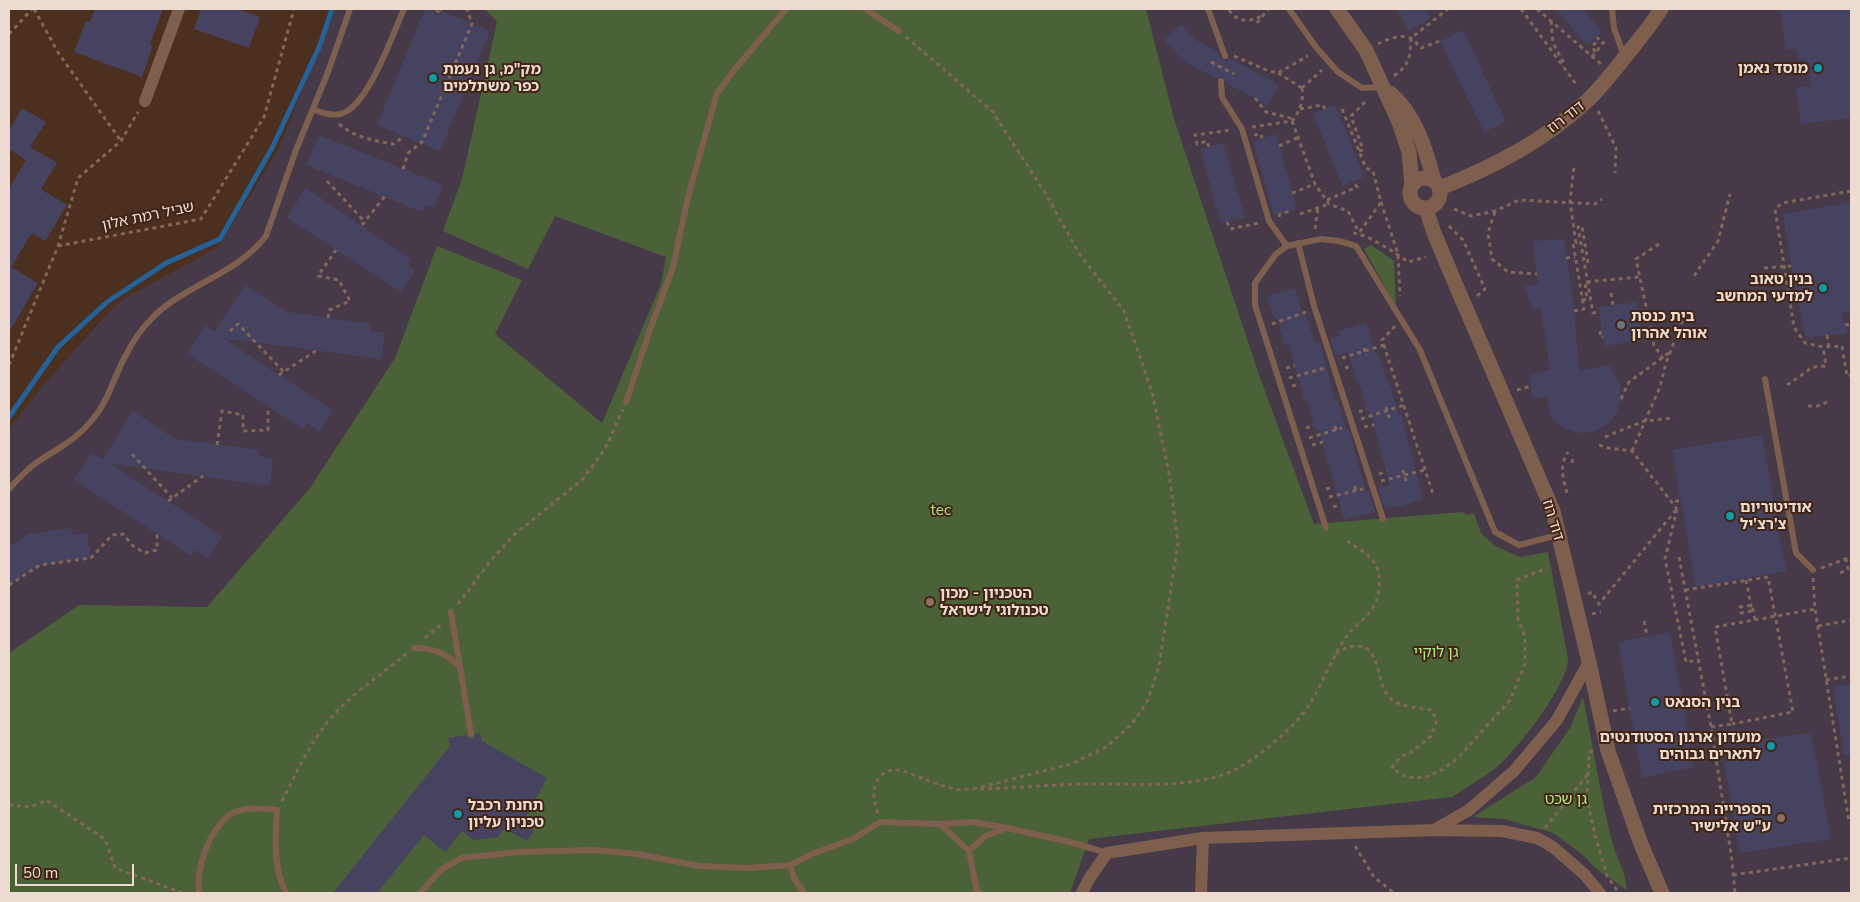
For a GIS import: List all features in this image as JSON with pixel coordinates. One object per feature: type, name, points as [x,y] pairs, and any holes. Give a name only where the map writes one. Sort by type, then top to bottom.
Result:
[{"type":"street","points":[[145,101],[179,9]]},
{"type":"street","points":[[1337,9],[1388,82],[1425,146],[1441,193],[1435,206],[1426,209],[1417,206],[1411,199],[1412,185],[1406,141],[1388,82]]},
{"type":"street","name":"דוד רוז","points":[[1437,184],[1509,158],[1555,127],[1587,101],[1625,57],[1661,9]]},
{"type":"street","points":[[1412,185],[1419,179],[1424,178],[1437,184]]},
{"type":"street","name":"דוד רוז","points":[[1426,209],[1434,233],[1553,511],[1608,750],[1641,844],[1662,893]]},
{"type":"street","points":[[1434,830],[1468,810],[1514,772],[1557,720],[1589,662]]},
{"type":"street","points":[[1082,893],[1088,879],[1107,853],[1203,838],[1434,830],[1502,832],[1537,838],[1553,847],[1584,874],[1600,893]]},
{"type":"street","points":[[1201,893],[1203,838]]},
{"type":"street","name":"דוד רוז","points":[[1641,844],[1652,893]]},
{"type":"lane","points":[[9,489],[39,461],[66,445],[82,432],[94,418],[104,402],[125,355],[141,331],[156,314],[244,258],[266,236],[296,150],[350,9]]},
{"type":"lane","points":[[313,109],[332,114],[341,114],[348,111],[364,95],[378,69],[404,9]]},
{"type":"lane","points":[[626,402],[674,266],[688,197],[718,93],[735,69],[786,9]]},
{"type":"lane","points":[[865,9],[899,31]]},
{"type":"lane","points":[[1208,9],[1225,56]]},
{"type":"lane","points":[[1289,9],[1311,41],[1338,72],[1362,88],[1388,82]]},
{"type":"lane","points":[[1612,9],[1614,28],[1625,57]]},
{"type":"lane","points":[[1221,81],[1222,97],[1245,128],[1269,220],[1287,246]]},
{"type":"lane","points":[[1326,528],[1255,305],[1255,283],[1276,254],[1287,246],[1321,239],[1339,241],[1356,246],[1420,350],[1495,532],[1519,545],[1558,535]]},
{"type":"lane","points":[[1298,243],[1314,306],[1383,519]]},
{"type":"lane","points":[[1764,379],[1796,553],[1813,570]]},
{"type":"lane","points":[[451,612],[471,734]]},
{"type":"lane","points":[[414,648],[423,647],[445,654],[460,666]]},
{"type":"lane","points":[[199,893],[201,865],[213,834],[229,815],[244,810],[264,808],[277,810],[278,864],[286,893]]},
{"type":"lane","points":[[420,893],[442,869],[462,858],[518,852],[594,850],[637,854],[698,866],[748,868],[790,865],[812,854],[853,839],[880,822],[940,824],[972,822],[1070,842],[1107,853]]},
{"type":"lane","points":[[940,824],[968,851],[978,893]]},
{"type":"lane","points":[[968,851],[985,836],[1007,828]]},
{"type":"lane","points":[[790,865],[794,880],[804,893]]},
{"type":"path","points":[[9,34],[33,9],[59,54],[121,140]]},
{"type":"path","name":"שביל רמת אלון","points":[[58,246],[202,218],[264,118],[294,9]]},
{"type":"path","points":[[403,169],[408,153],[422,142],[472,24],[467,9]]},
{"type":"path","points":[[1258,23],[1268,9]]},
{"type":"path","points":[[1388,82],[1404,68],[1410,55],[1411,38],[1448,9]]},
{"type":"path","points":[[1521,9],[1576,84]]},
{"type":"path","points":[[1537,9],[1612,73]]},
{"type":"path","points":[[1229,10],[1243,21],[1250,21],[1262,16]]},
{"type":"path","points":[[1551,21],[1553,44],[1569,74]]},
{"type":"path","points":[[899,31],[992,111],[1044,191],[1080,255],[1124,311],[1152,392],[1169,473],[1178,543],[1159,666],[1148,700],[1132,724],[1106,747],[1071,764],[973,789]]},
{"type":"path","points":[[1374,47],[1386,39],[1398,37],[1411,38],[1421,48],[1440,41]]},
{"type":"path","points":[[1595,52],[1592,46],[1599,40],[1597,37]]},
{"type":"path","points":[[1208,147],[1207,141],[1197,144],[1195,135],[1293,120],[1300,109],[1302,88],[1278,73],[1232,56]]},
{"type":"path","points":[[1278,73],[1308,56]]},
{"type":"path","points":[[1211,62],[1234,74]]},
{"type":"path","points":[[1302,88],[1322,70]]},
{"type":"path","points":[[1255,98],[1266,112],[1293,120]]},
{"type":"path","points":[[1359,151],[1362,150],[1350,116],[1367,100]]},
{"type":"path","points":[[9,364],[58,246],[78,178],[121,140],[145,101]]},
{"type":"path","points":[[1300,109],[1324,105],[1325,109]]},
{"type":"path","points":[[1342,109],[1366,168],[1373,171],[1398,254],[1400,301]]},
{"type":"path","points":[[1598,111],[1616,148],[1615,173]]},
{"type":"path","points":[[1293,120],[1315,184],[1329,204]]},
{"type":"path","points":[[336,122],[346,130],[372,141],[394,144],[404,136]]},
{"type":"path","points":[[1279,146],[1299,137]]},
{"type":"path","points":[[1574,166],[1570,202],[1586,271],[1593,313],[1599,312]]},
{"type":"path","points":[[327,181],[364,224],[385,196]]},
{"type":"path","points":[[1327,200],[1357,188],[1354,181]]},
{"type":"path","points":[[1292,193],[1315,184]]},
{"type":"path","points":[[1851,191],[1782,203],[1775,209],[1794,327],[1805,343],[1823,347],[1842,346],[1847,376],[1851,375]]},
{"type":"path","points":[[1694,276],[1718,241],[1730,194]]},
{"type":"path","points":[[1454,209],[1471,216],[1495,211],[1520,200],[1596,204],[1602,199]]},
{"type":"path","points":[[1300,214],[1329,204],[1348,211],[1359,233],[1381,202]]},
{"type":"path","points":[[1315,234],[1318,207]]},
{"type":"path","points":[[1280,214],[1291,211]]},
{"type":"path","points":[[1495,211],[1488,234],[1492,259],[1508,272],[1537,274]]},
{"type":"path","points":[[1227,222],[1230,229],[1269,220]]},
{"type":"path","points":[[1449,226],[1463,240],[1485,290],[1476,296]]},
{"type":"path","points":[[1578,242],[1578,227],[1582,226],[1588,263]]},
{"type":"path","points":[[1365,237],[1398,254],[1408,262],[1426,257]]},
{"type":"path","points":[[1574,311],[1584,309],[1573,243],[1578,242]]},
{"type":"path","points":[[1659,244],[1636,259],[1654,345],[1666,363]]},
{"type":"path","points":[[328,318],[329,310],[350,300],[339,280],[318,276],[336,250]]},
{"type":"path","points":[[1781,252],[1783,266]]},
{"type":"path","points":[[1566,258],[1575,256]]},
{"type":"path","points":[[1764,268],[1790,266]]},
{"type":"path","points":[[1582,300],[1587,299],[1585,282],[1640,277]]},
{"type":"path","points":[[1611,293],[1612,306]]},
{"type":"path","points":[[1271,324],[1299,314]]},
{"type":"path","points":[[1632,451],[1660,387],[1666,363],[1685,314]]},
{"type":"path","points":[[230,331],[238,324],[284,372]]},
{"type":"path","points":[[1397,324],[1382,340],[1433,494]]},
{"type":"path","points":[[1845,324],[1851,326]]},
{"type":"path","points":[[1600,331],[1601,338],[1603,337]]},
{"type":"path","points":[[1827,335],[1829,347]]},
{"type":"path","points":[[1342,358],[1384,346]]},
{"type":"path","points":[[1787,385],[1813,367],[1826,366],[1823,347]]},
{"type":"path","points":[[279,375],[317,350]]},
{"type":"path","points":[[1365,350],[1367,356]]},
{"type":"path","points":[[1621,399],[1629,382],[1670,352]]},
{"type":"path","points":[[1286,368],[1295,366]]},
{"type":"path","points":[[1345,368],[1352,366]]},
{"type":"path","points":[[1289,378],[1320,369]]},
{"type":"path","points":[[1292,386],[1300,384]]},
{"type":"path","points":[[1517,390],[1531,386]]},
{"type":"path","points":[[1808,406],[1818,406],[1827,402]]},
{"type":"path","points":[[1362,419],[1387,408],[1404,405]]},
{"type":"path","points":[[217,445],[222,411],[243,416],[243,430],[268,430],[268,407]]},
{"type":"path","points":[[1387,408],[1389,418]]},
{"type":"path","points":[[1359,412],[1367,409]]},
{"type":"path","points":[[1605,437],[1644,421],[1674,418]]},
{"type":"path","points":[[1306,428],[1314,425]]},
{"type":"path","points":[[1364,427],[1374,425]]},
{"type":"path","points":[[1309,438],[1341,428]]},
{"type":"path","points":[[1312,445],[1323,442]]},
{"type":"path","points":[[1599,444],[1608,448],[1632,451],[1677,509]]},
{"type":"path","points":[[1567,493],[1562,473],[1564,458],[1568,452]]},
{"type":"path","points":[[132,454],[172,498]]},
{"type":"path","points":[[1572,463],[1573,455]]},
{"type":"path","points":[[1403,470],[1406,481]]},
{"type":"path","points":[[1381,480],[1425,470]]},
{"type":"path","points":[[1379,474],[1386,471]]},
{"type":"path","points":[[168,501],[203,476]]},
{"type":"path","points":[[1326,489],[1334,487]]},
{"type":"path","points":[[1329,497],[1366,488]]},
{"type":"path","points":[[1561,494],[1572,492]]},
{"type":"path","points":[[1675,501],[1681,501]]},
{"type":"path","points":[[1333,507],[1340,505]]},
{"type":"path","points":[[1590,594],[1592,592],[1599,604],[1677,509]]},
{"type":"path","points":[[1677,509],[1665,559],[1686,662],[1699,660]]},
{"type":"path","points":[[9,585],[40,565],[91,558],[112,535],[123,534],[133,546],[145,553],[157,550],[157,534]]},
{"type":"path","points":[[880,822],[873,796],[874,786],[881,775],[892,770],[906,771],[929,781],[956,789],[1170,783],[1205,780],[1233,771],[1284,734],[1301,715],[1317,694],[1333,656],[1343,641],[1371,610],[1379,591],[1379,571],[1371,558],[1346,540]]},
{"type":"path","points":[[1679,557],[1711,727],[1734,893]]},
{"type":"path","points":[[1849,822],[1815,609],[1813,570],[1851,557]]},
{"type":"path","points":[[1840,572],[1848,569],[1846,559]]},
{"type":"path","points":[[1333,656],[1345,647],[1362,646],[1372,653],[1383,688],[1390,698],[1401,704],[1430,710],[1437,720],[1431,736],[1413,751],[1400,756],[1392,768],[1406,777],[1430,776],[1457,759],[1510,700],[1525,664],[1525,636],[1518,618],[1517,580],[1547,568]]},
{"type":"path","points":[[1686,590],[1768,576],[1791,697],[1793,712],[1711,727]]},
{"type":"path","points":[[1746,580],[1750,600],[1751,606],[1752,611],[1741,613],[1740,607],[1746,606],[1752,605],[1755,620]]},
{"type":"path","points":[[1732,724],[1715,627],[1815,609]]},
{"type":"path","points":[[1592,614],[1601,612]]},
{"type":"path","points":[[1818,626],[1851,620]]},
{"type":"path","points":[[1644,621],[1647,636]]},
{"type":"path","points":[[1343,641],[1345,647]]},
{"type":"path","points":[[1826,680],[1851,676]]},
{"type":"path","points":[[1612,712],[1630,708]]},
{"type":"path","points":[[1589,752],[1587,799],[1607,876],[1619,893]]},
{"type":"path","points":[[1543,831],[1588,774]]},
{"type":"path","points":[[9,805],[31,808],[46,800],[105,839],[115,868],[183,893]]},
{"type":"path","points":[[1354,846],[1374,877],[1394,893]]},
{"type":"path","points":[[1733,875],[1851,858]]},
{"type":"shaded area","name":"הטכניון - מכון טכנולוגי לישראל","points":[[335,9],[1851,9],[1851,893],[538,893],[9,775],[9,429],[44,384],[118,302],[218,247],[278,150]]},
{"type":"green space","name":"tec","points":[[485,9],[1146,9],[1174,119],[1259,375],[1314,524],[1463,512],[1466,515],[1474,513],[1481,533],[1495,546],[1520,557],[1548,552],[1568,659],[1566,670],[1551,700],[1506,759],[1492,771],[1452,797],[1089,839],[1070,893],[9,893],[9,653],[79,605],[207,607],[310,488],[395,358],[437,246],[522,280],[495,334],[602,423],[661,284],[666,257],[555,216],[528,269],[443,231],[462,179],[497,22]]},
{"type":"green space","points":[[1371,245],[1394,261],[1396,306],[1364,249]]},
{"type":"green space","name":"גן שכט","points":[[1583,697],[1612,842],[1625,878],[1627,890],[1595,868],[1583,855],[1553,833],[1504,819],[1473,817],[1536,777],[1570,728]]},
{"type":"building","points":[[95,9],[163,9],[150,44],[153,45],[142,77],[74,52],[86,21],[90,22]]},
{"type":"building","points":[[201,9],[238,9],[260,17],[249,48],[194,29]]},
{"type":"building","name":"מק\"מ, גן נעמת כפר משתלמים","points":[[425,9],[433,9],[436,15],[443,12],[490,31],[440,151],[377,125]]},
{"type":"building","points":[[1397,9],[1425,9],[1431,18],[1409,31]]},
{"type":"building","points":[[1556,9],[1583,9],[1602,32],[1587,45]]},
{"type":"building","name":"מוסד נאמן","points":[[1780,9],[1851,9],[1851,118],[1801,124],[1796,88],[1811,86],[1807,60],[1798,59],[1796,49],[1786,50]]},
{"type":"building","points":[[1181,24],[1196,40],[1218,52],[1222,60],[1226,61],[1229,58],[1279,85],[1268,105],[1226,83],[1224,77],[1220,76],[1217,79],[1183,61],[1164,40]]},
{"type":"building","points":[[1463,30],[1506,122],[1484,132],[1440,41]]},
{"type":"building","points":[[1335,105],[1364,177],[1342,186],[1313,114]]},
{"type":"building","points":[[22,108],[46,122],[30,147],[57,163],[41,189],[67,205],[45,241],[32,233],[11,267],[38,283],[9,332],[9,189],[26,160],[9,149],[9,130]]},
{"type":"building","points":[[1276,134],[1297,209],[1274,216],[1253,141]]},
{"type":"building","points":[[319,135],[443,185],[434,208],[426,205],[422,212],[306,165]]},
{"type":"building","points":[[1223,143],[1245,217],[1221,224],[1200,149]]},
{"type":"building","points":[[306,188],[411,259],[408,265],[415,270],[401,292],[287,218]]},
{"type":"building","name":"בנין טאוב למדעי המחשב","points":[[1851,202],[1851,311],[1841,313],[1848,333],[1806,338],[1791,266],[1783,214]]},
{"type":"building","points":[[1564,239],[1573,301],[1579,371],[1609,365],[1620,385],[1621,399],[1616,414],[1609,423],[1593,432],[1579,433],[1563,428],[1551,417],[1546,397],[1532,398],[1529,375],[1550,370],[1541,308],[1533,310],[1524,286],[1538,284],[1533,241]]},
{"type":"building","points":[[245,285],[288,312],[370,324],[370,331],[385,333],[381,359],[223,338],[333,410],[320,432],[307,423],[303,429],[187,354],[205,325],[214,332]]},
{"type":"building","points":[[1295,288],[1303,316],[1306,315],[1315,343],[1320,342],[1335,401],[1338,401],[1346,431],[1349,430],[1366,492],[1369,491],[1375,512],[1344,520],[1319,430],[1316,431],[1307,401],[1305,402],[1289,344],[1285,346],[1277,318],[1274,318],[1267,296]]},
{"type":"building","name":"בית כנסת אוהל אהרון","points":[[1637,302],[1643,340],[1604,346],[1599,307]]},
{"type":"building","points":[[1366,323],[1375,354],[1378,353],[1399,415],[1401,414],[1423,500],[1395,508],[1394,506],[1385,509],[1378,488],[1390,485],[1370,411],[1368,412],[1359,383],[1357,383],[1348,352],[1335,356],[1330,339],[1340,336],[1338,331]]},
{"type":"building","points":[[133,411],[175,439],[259,450],[258,456],[273,459],[270,486],[109,463],[222,536],[208,558],[194,550],[191,556],[74,480],[92,453],[103,459]]},
{"type":"building","name":"אודיטוריום צ'רצ'יל","points":[[1762,435],[1786,571],[1696,587],[1672,450]]},
{"type":"building","points":[[71,528],[73,535],[87,533],[91,558],[40,565],[9,585],[9,547],[28,534]]},
{"type":"building","name":"בנין הסנאט","points":[[1670,632],[1694,767],[1642,778],[1618,642]]},
{"type":"building","points":[[1851,684],[1851,754],[1844,755],[1833,687]]},
{"type":"building","name":"תחנת רכבל טכניון עליון","points":[[476,733],[480,733],[482,741],[547,778],[522,824],[534,831],[527,841],[504,829],[498,837],[473,840],[462,831],[445,852],[424,835],[377,893],[333,893],[450,746],[448,738],[466,735],[472,739]]},
{"type":"building","name":"הספרייה המרכזית ע\"ש אלישיר","points":[[1811,733],[1831,839],[1740,853],[1724,761],[1759,754],[1758,740]]},
{"type":"waterway","points":[[9,417],[58,347],[107,302],[166,263],[220,239],[272,148],[320,45],[332,9]]},
{"type":"place","name":"מוסד נאמן","points":[[1818,68]]},
{"type":"place","name":"מק\"מ, גן נעמת כפר משתלמים","points":[[433,78]]},
{"type":"place","name":"בנין טאוב למדעי המחשב","points":[[1823,288]]},
{"type":"place","name":"בית כנסת אוהל אהרון","points":[[1621,325]]},
{"type":"place","name":"אודיטוריום צ'רצ'יל","points":[[1730,516]]},
{"type":"place","name":"הטכניון - מכון טכנולוגי לישראל","points":[[930,602]]},
{"type":"place","name":"בנין הסנאט","points":[[1655,702]]},
{"type":"place","name":"מועדון ארגון הסטודנטים לתארים גבוהים","points":[[1771,746]]},
{"type":"place","name":"תחנת רכבל טכניון עליון","points":[[458,814]]},
{"type":"place","name":"הספרייה המרכזית ע\"ש אלישיר","points":[[1781,818]]},
{"type":"park label","name":"גן לוקיי","points":[[1436,652]]}]
